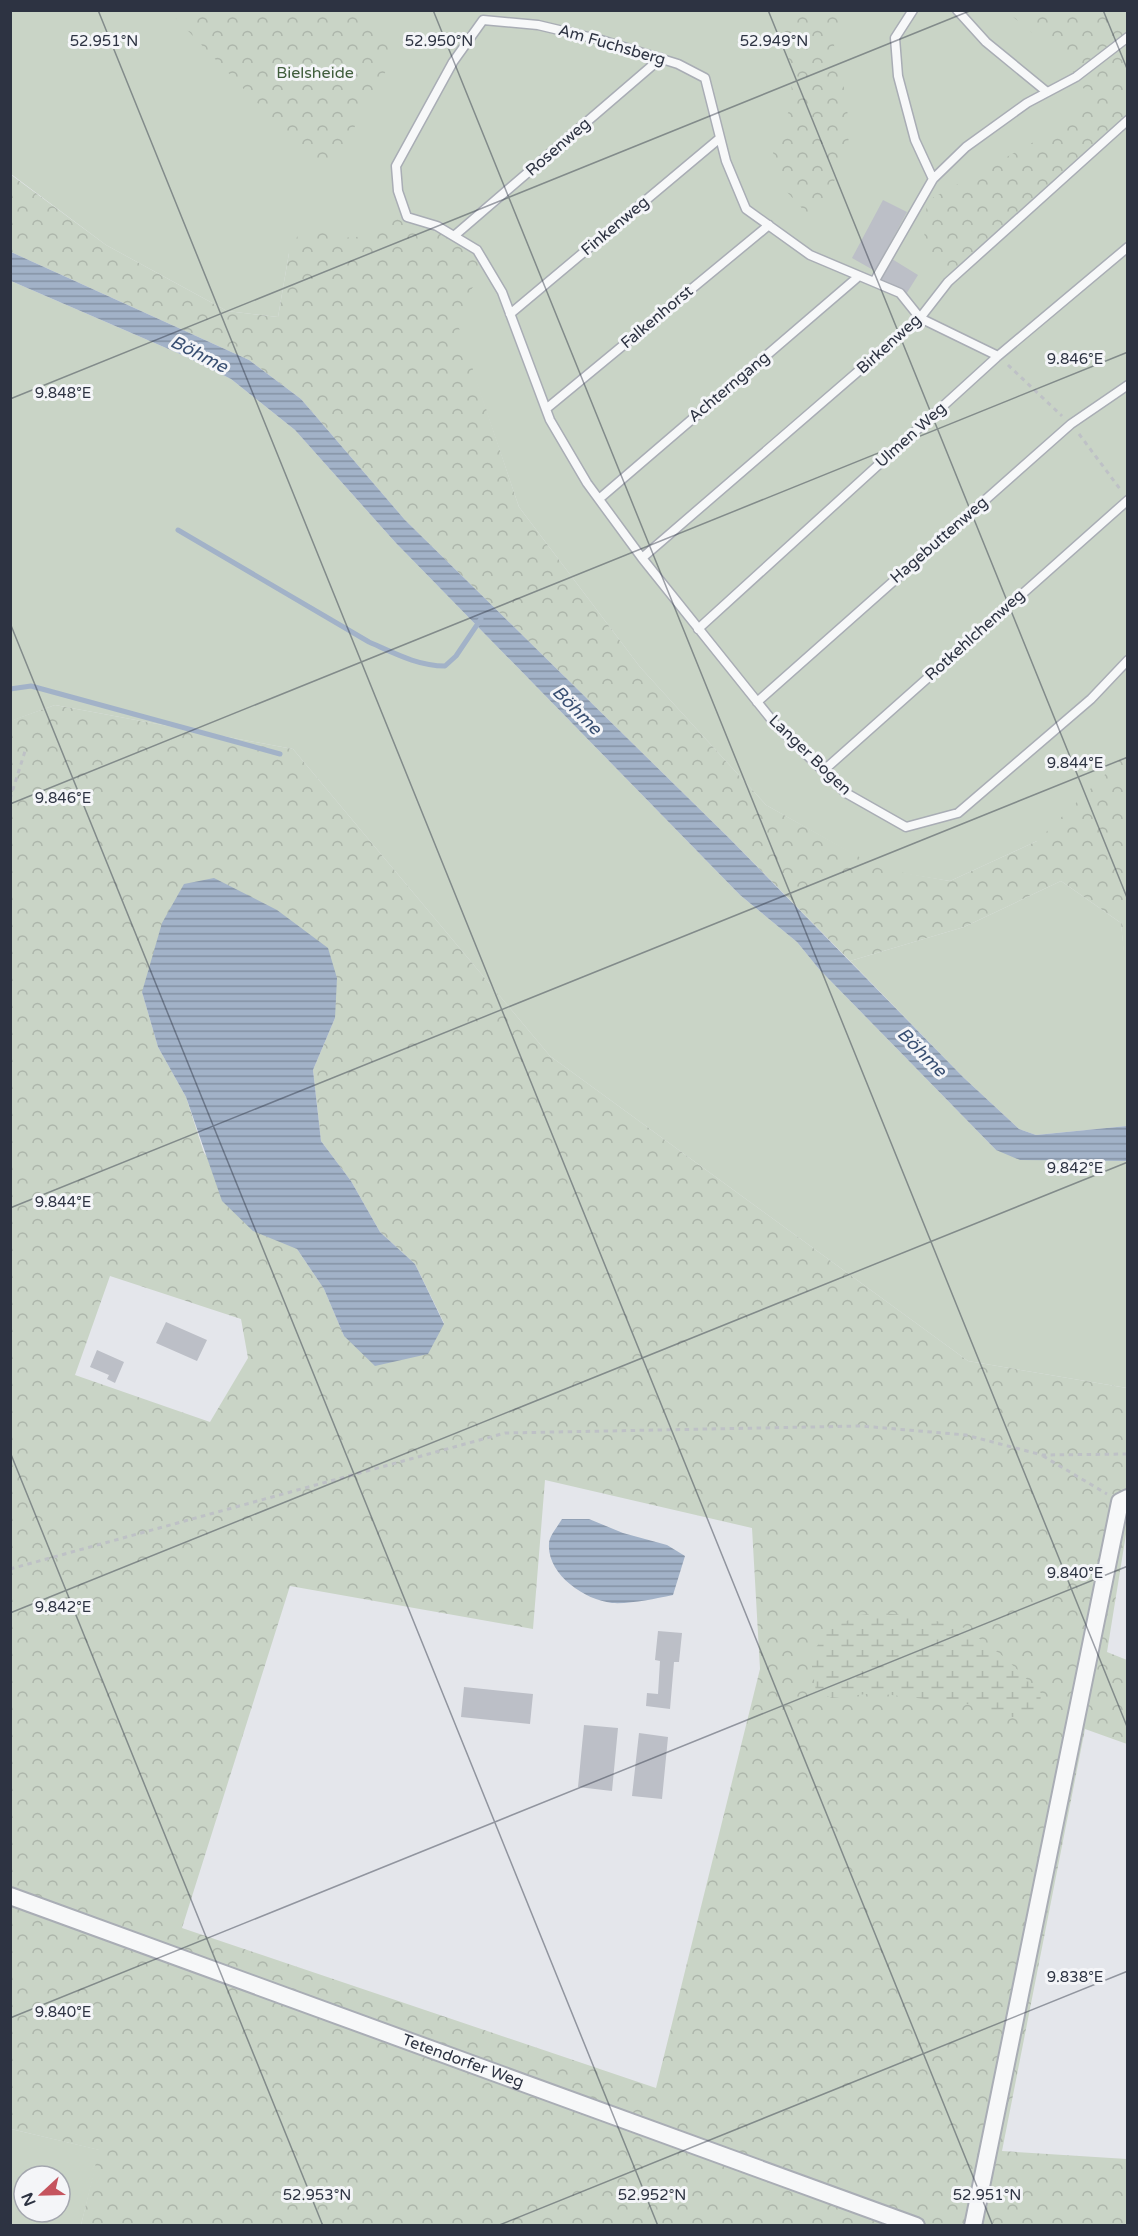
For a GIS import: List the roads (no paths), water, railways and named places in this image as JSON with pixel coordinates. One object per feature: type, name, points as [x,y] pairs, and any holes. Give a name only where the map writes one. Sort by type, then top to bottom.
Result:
[{"type":"street","points":[[973,2226],[1124,1500]]},
{"type":"street","name":"Tetendorfer Weg","points":[[10,1896],[916,2226]]},
{"type":"lane","points":[[913,10],[895,38],[898,76],[915,140],[933,179]]},
{"type":"lane","points":[[957,10],[986,42],[1047,92]]},
{"type":"lane","name":"Am Fuchsberg","points":[[642,558],[598,498],[550,420],[502,292],[477,249],[437,226],[407,217],[398,191],[396,166],[453,62],[483,20],[538,25],[661,58],[705,78],[726,161],[746,209],[810,255],[900,292],[920,318],[998,356]]},
{"type":"lane","points":[[874,282],[933,179],[966,147],[1027,103],[1076,77],[1128,37]]},
{"type":"lane","name":"Rosenweg","points":[[454,236],[661,58]]},
{"type":"lane","name":"Birkenweg","points":[[642,558],[920,318],[948,282],[1128,120]]},
{"type":"lane","name":"Finkenweg","points":[[510,314],[720,138]]},
{"type":"lane","name":"Falkenhorst","points":[[546,409],[769,225]]},
{"type":"lane","name":"Ulmen Weg","points":[[698,629],[998,356],[1128,247]]},
{"type":"lane","name":"Achterngang","points":[[598,498],[859,276]]},
{"type":"lane","name":"Hagebuttenweg","points":[[757,702],[1071,424],[1128,385]]},
{"type":"lane","name":"Rotkehlchenweg","points":[[823,771],[1128,500]]},
{"type":"lane","name":"Langer Bogen","points":[[642,558],[775,724],[846,793],[906,826],[958,813],[1091,699],[1128,660]]},
{"type":"water","name":"Böhme","points":[[11,252],[249,360],[301,399],[405,520],[730,839],[963,1077],[1019,1129],[1036,1135],[1127,1126],[1127,1161],[1020,1160],[996,1150],[819,969],[797,942],[740,895],[395,542],[295,430],[231,379],[187,357],[11,281]]},
{"type":"water","points":[[214,878],[277,910],[328,948],[337,978],[335,1018],[313,1070],[321,1141],[351,1181],[380,1232],[415,1264],[444,1324],[428,1354],[375,1366],[344,1336],[324,1289],[297,1249],[253,1231],[222,1201],[186,1097],[158,1047],[142,992],[162,923],[184,884]]},
{"type":"water","points":[[562,1519],[589,1519],[623,1533],[667,1545],[685,1556],[673,1595],[635,1602],[612,1603],[590,1597],[579,1591],[561,1575],[550,1555],[549,1541]]},
{"type":"waterway","points":[[178,530],[369,642],[416,661],[445,666],[456,656],[481,619]]},
{"type":"waterway","points":[[10,689],[31,686],[280,754]]},
{"type":"park label","name":"Bielsheide","points":[[315,73]]}]
